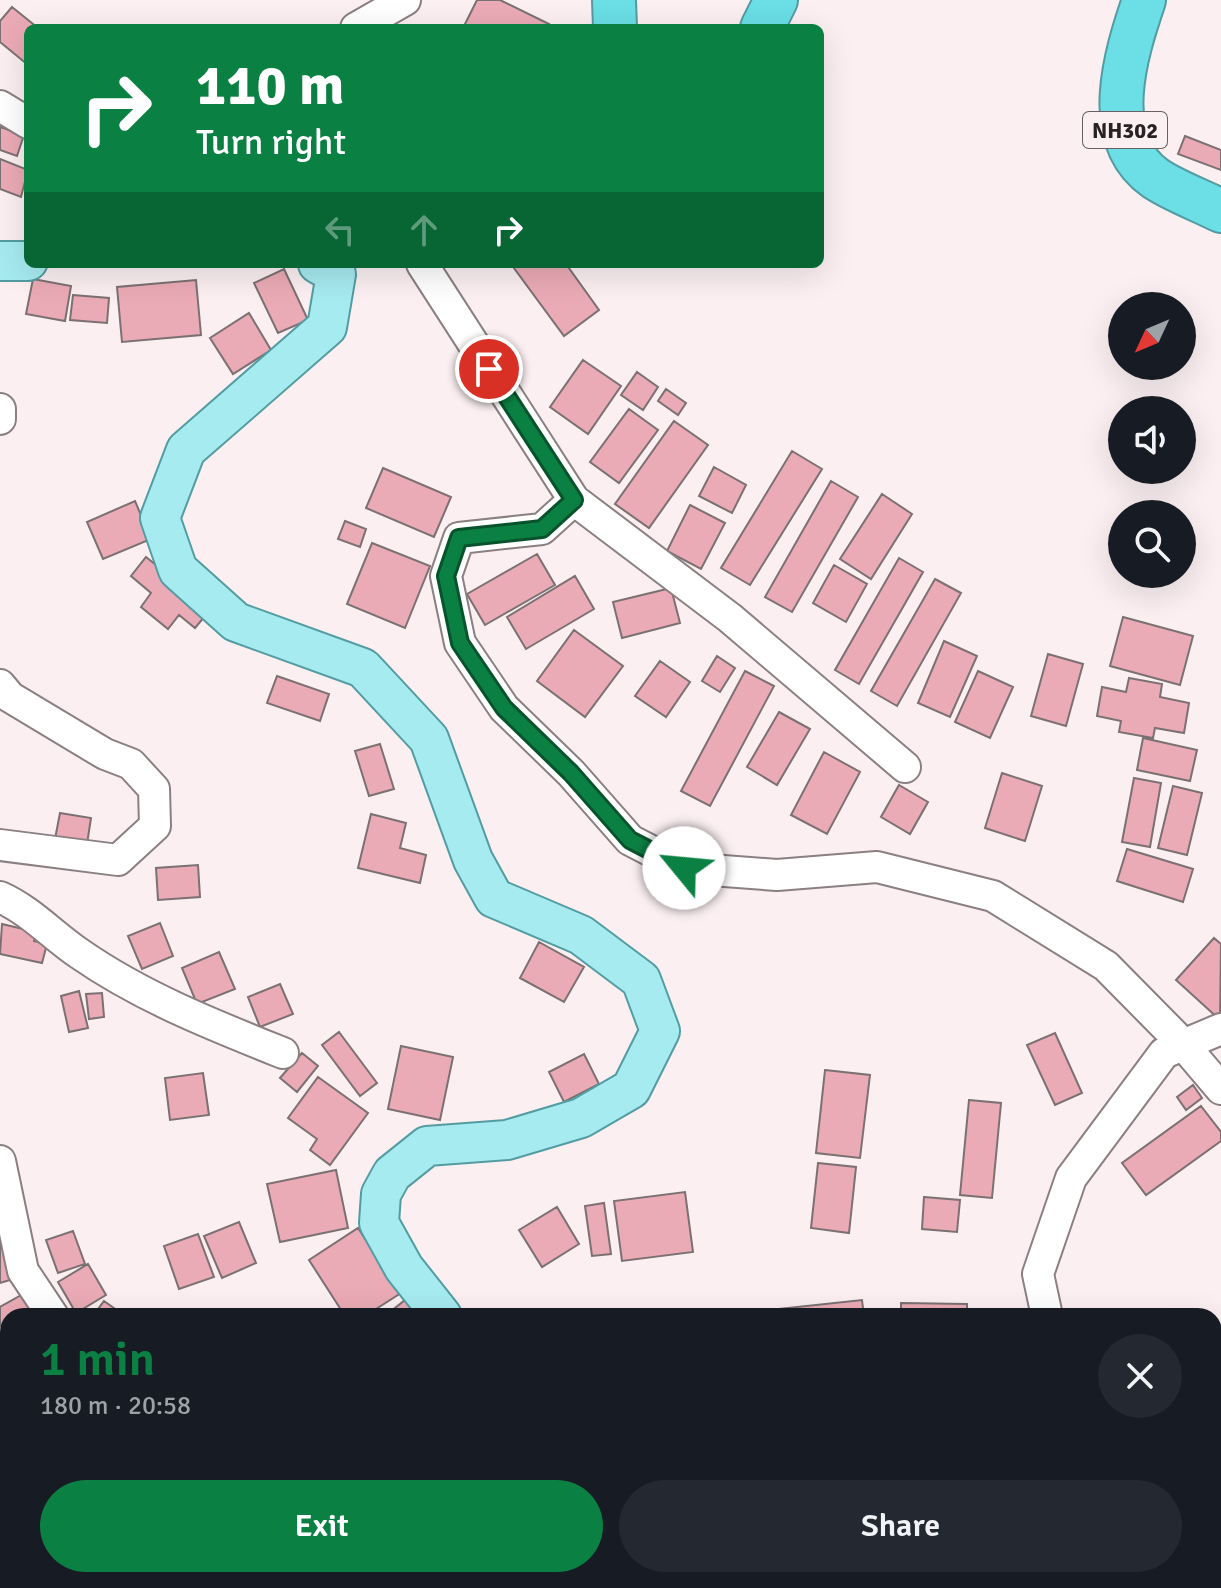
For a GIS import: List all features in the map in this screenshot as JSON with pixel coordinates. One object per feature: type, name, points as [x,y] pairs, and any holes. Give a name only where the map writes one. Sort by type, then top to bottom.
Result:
[{"type":"highway","points":[[614,0],[615,24]]},
{"type":"highway","points":[[764,24],[776,0]]},
{"type":"highway","name":"NH302","points":[[1144,0],[1127,58],[1121,109],[1130,152],[1154,177],[1221,211]]},
{"type":"main road","points":[[0,261],[24,261]]},
{"type":"main road","points":[[325,268],[336,274],[327,327],[186,450],[160,518],[178,570],[236,622],[363,668],[429,739],[473,860],[494,898],[581,935],[641,980],[660,1031],[631,1089],[581,1118],[507,1140],[427,1146],[392,1174],[381,1194],[379,1223],[404,1268],[436,1308]]},
{"type":"street","points":[[363,24],[405,0]]},
{"type":"street","points":[[0,106],[24,121]]},
{"type":"street","points":[[425,268],[574,500],[730,618],[905,767]]},
{"type":"street","points":[[0,409],[0,419]]},
{"type":"street","points":[[574,500],[542,529],[459,538],[446,576],[460,643],[504,708],[571,773],[630,840],[684,868],[777,875],[877,867],[993,896],[1106,966],[1182,1043],[1221,1089]]},
{"type":"street","points":[[0,685],[10,697],[105,754],[131,764],[154,789],[155,826],[118,860],[0,845]]},
{"type":"street","points":[[0,897],[20,906],[80,954],[179,1012],[283,1053]]},
{"type":"street","points":[[1045,1308],[1038,1274],[1071,1178],[1164,1053],[1221,1029]]},
{"type":"street","points":[[0,1161],[23,1271],[48,1308]]},
{"type":"building","points":[[477,0],[500,0],[549,24],[465,24]]},
{"type":"building","points":[[12,7],[33,24],[24,24],[24,62],[0,42],[0,21]]},
{"type":"building","points":[[0,127],[24,135],[17,156],[0,150]]},
{"type":"building","points":[[1185,136],[1221,150],[1221,170],[1178,154]]},
{"type":"building","points":[[0,159],[24,168],[21,197],[0,189]]},
{"type":"building","points":[[514,268],[569,268],[599,310],[564,336]]},
{"type":"building","points":[[284,269],[308,320],[278,333],[254,283]]},
{"type":"building","points":[[33,279],[71,286],[65,321],[26,314]]},
{"type":"building","points":[[196,280],[201,335],[122,342],[117,287]]},
{"type":"building","points":[[73,295],[109,298],[107,323],[70,320]]},
{"type":"building","points":[[249,313],[271,350],[233,374],[210,338]]},
{"type":"building","points":[[583,360],[621,386],[588,434],[550,407]]},
{"type":"building","points":[[637,372],[658,387],[643,410],[621,395]]},
{"type":"building","points":[[666,389],[686,403],[678,415],[658,401]]},
{"type":"building","points":[[629,409],[658,430],[619,483],[590,462]]},
{"type":"building","points":[[674,421],[708,445],[649,528],[615,504]]},
{"type":"building","points":[[792,451],[822,469],[750,585],[721,568]]},
{"type":"building","points":[[714,467],[746,485],[732,513],[699,496]]},
{"type":"building","points":[[383,468],[451,497],[434,537],[366,508]]},
{"type":"building","points":[[831,481],[858,497],[792,612],[765,597]]},
{"type":"building","points":[[882,494],[912,514],[871,579],[840,559]]},
{"type":"building","points":[[135,501],[151,539],[103,559],[87,522]]},
{"type":"building","points":[[690,505],[725,523],[701,569],[667,551]]},
{"type":"building","points":[[345,521],[366,529],[360,547],[338,539]]},
{"type":"building","points":[[372,543],[430,566],[405,628],[347,604]]},
{"type":"building","points":[[537,554],[555,585],[485,625],[467,594]]},
{"type":"building","points":[[146,557],[211,609],[195,628],[179,615],[168,629],[141,607],[151,593],[131,576]]},
{"type":"building","points":[[899,558],[923,572],[859,684],[835,670]]},
{"type":"building","points":[[834,565],[867,584],[846,622],[813,603]]},
{"type":"building","points":[[575,576],[594,609],[526,649],[507,617]]},
{"type":"building","points":[[935,579],[961,593],[897,706],[871,691]]},
{"type":"building","points":[[671,588],[680,623],[622,638],[613,602]]},
{"type":"building","points":[[1123,617],[1193,636],[1180,685],[1110,666]]},
{"type":"building","points":[[574,630],[623,666],[585,717],[537,681]]},
{"type":"building","points":[[944,641],[977,656],[950,717],[918,703]]},
{"type":"building","points":[[1048,654],[1083,664],[1066,726],[1031,716]]},
{"type":"building","points":[[717,656],[735,668],[720,692],[702,681]]},
{"type":"building","points":[[660,661],[690,682],[666,717],[635,696]]},
{"type":"building","points":[[745,671],[774,686],[710,806],[681,791]]},
{"type":"building","points":[[978,671],[1013,687],[990,738],[955,722]]},
{"type":"building","points":[[277,676],[329,694],[320,721],[267,703]]},
{"type":"building","points":[[1129,678],[1162,684],[1160,697],[1189,703],[1184,733],[1155,728],[1153,738],[1119,732],[1121,721],[1097,716],[1102,687],[1126,692]]},
{"type":"building","points":[[779,712],[810,729],[777,785],[747,767]]},
{"type":"building","points":[[1143,738],[1197,750],[1190,781],[1137,770]]},
{"type":"building","points":[[380,744],[394,789],[369,796],[355,751]]},
{"type":"building","points":[[824,752],[860,772],[827,834],[791,815]]},
{"type":"building","points":[[1002,773],[1042,786],[1025,841],[985,828]]},
{"type":"building","points":[[1134,778],[1161,783],[1150,847],[1122,842]]},
{"type":"building","points":[[899,785],[928,802],[910,834],[881,817]]},
{"type":"building","points":[[1173,786],[1202,793],[1187,855],[1158,848]]},
{"type":"building","points":[[60,813],[91,818],[87,844],[55,839]]},
{"type":"building","points":[[371,814],[406,823],[400,848],[426,855],[420,883],[358,868]]},
{"type":"building","points":[[1127,849],[1193,869],[1183,902],[1117,881]]},
{"type":"building","points":[[198,865],[200,897],[158,900],[156,868]]},
{"type":"building","points":[[160,923],[173,956],[142,969],[128,936]]},
{"type":"building","points":[[2,924],[36,932],[34,941],[47,944],[42,963],[0,954]]},
{"type":"building","points":[[1214,938],[1221,944],[1220,1020],[1176,980]]},
{"type":"building","points":[[539,942],[584,967],[564,1002],[520,978]]},
{"type":"building","points":[[219,952],[235,989],[197,1004],[182,968]]},
{"type":"building","points":[[280,984],[293,1014],[260,1027],[248,997]]},
{"type":"building","points":[[79,991],[88,1028],[69,1032],[61,996]]},
{"type":"building","points":[[102,993],[104,1017],[89,1019],[86,994]]},
{"type":"building","points":[[339,1032],[377,1083],[360,1096],[322,1045]]},
{"type":"building","points":[[1055,1033],[1082,1093],[1055,1105],[1027,1045]]},
{"type":"building","points":[[401,1046],[453,1057],[440,1120],[388,1109]]},
{"type":"building","points":[[302,1053],[318,1066],[297,1092],[280,1078]]},
{"type":"building","points":[[584,1054],[599,1084],[564,1102],[549,1072]]},
{"type":"building","points":[[825,1070],[870,1075],[860,1158],[816,1153]]},
{"type":"building","points":[[203,1073],[209,1115],[170,1120],[165,1078]]},
{"type":"building","points":[[318,1077],[368,1113],[330,1165],[310,1150],[317,1139],[288,1118]]},
{"type":"building","points":[[1193,1085],[1202,1098],[1186,1110],[1177,1097]]},
{"type":"building","points":[[969,1100],[1001,1103],[992,1198],[960,1195]]},
{"type":"building","points":[[1201,1106],[1221,1132],[1221,1141],[1146,1195],[1122,1163]]},
{"type":"building","points":[[818,1163],[856,1167],[849,1233],[811,1228]]},
{"type":"building","points":[[336,1170],[348,1228],[280,1242],[267,1184]]},
{"type":"building","points":[[685,1192],[693,1252],[622,1261],[614,1201]]},
{"type":"building","points":[[924,1197],[960,1200],[957,1232],[922,1229]]},
{"type":"building","points":[[604,1203],[611,1254],[592,1256],[585,1206]]},
{"type":"building","points":[[557,1207],[579,1244],[542,1267],[519,1230]]},
{"type":"building","points":[[239,1222],[256,1263],[222,1278],[204,1236]]},
{"type":"building","points":[[358,1228],[401,1293],[378,1308],[340,1308],[309,1260]]},
{"type":"building","points":[[73,1231],[85,1264],[58,1273],[46,1240]]},
{"type":"building","points":[[198,1234],[214,1277],[179,1289],[164,1246]]},
{"type":"building","points":[[0,1238],[13,1279],[0,1283]]},
{"type":"building","points":[[88,1264],[106,1295],[84,1308],[73,1308],[58,1282]]},
{"type":"building","points":[[23,1294],[31,1308],[0,1308]]},
{"type":"building","points":[[410,1296],[420,1308],[395,1308]]},
{"type":"building","points":[[862,1300],[863,1308],[788,1308]]},
{"type":"building","points":[[104,1301],[114,1308],[99,1308]]},
{"type":"building","points":[[901,1303],[967,1304],[967,1308],[901,1308]]},
{"type":"route","points":[[489,369],[574,500],[542,529],[459,538],[446,576],[460,643],[504,708],[571,773],[630,840],[684,868]]}]
